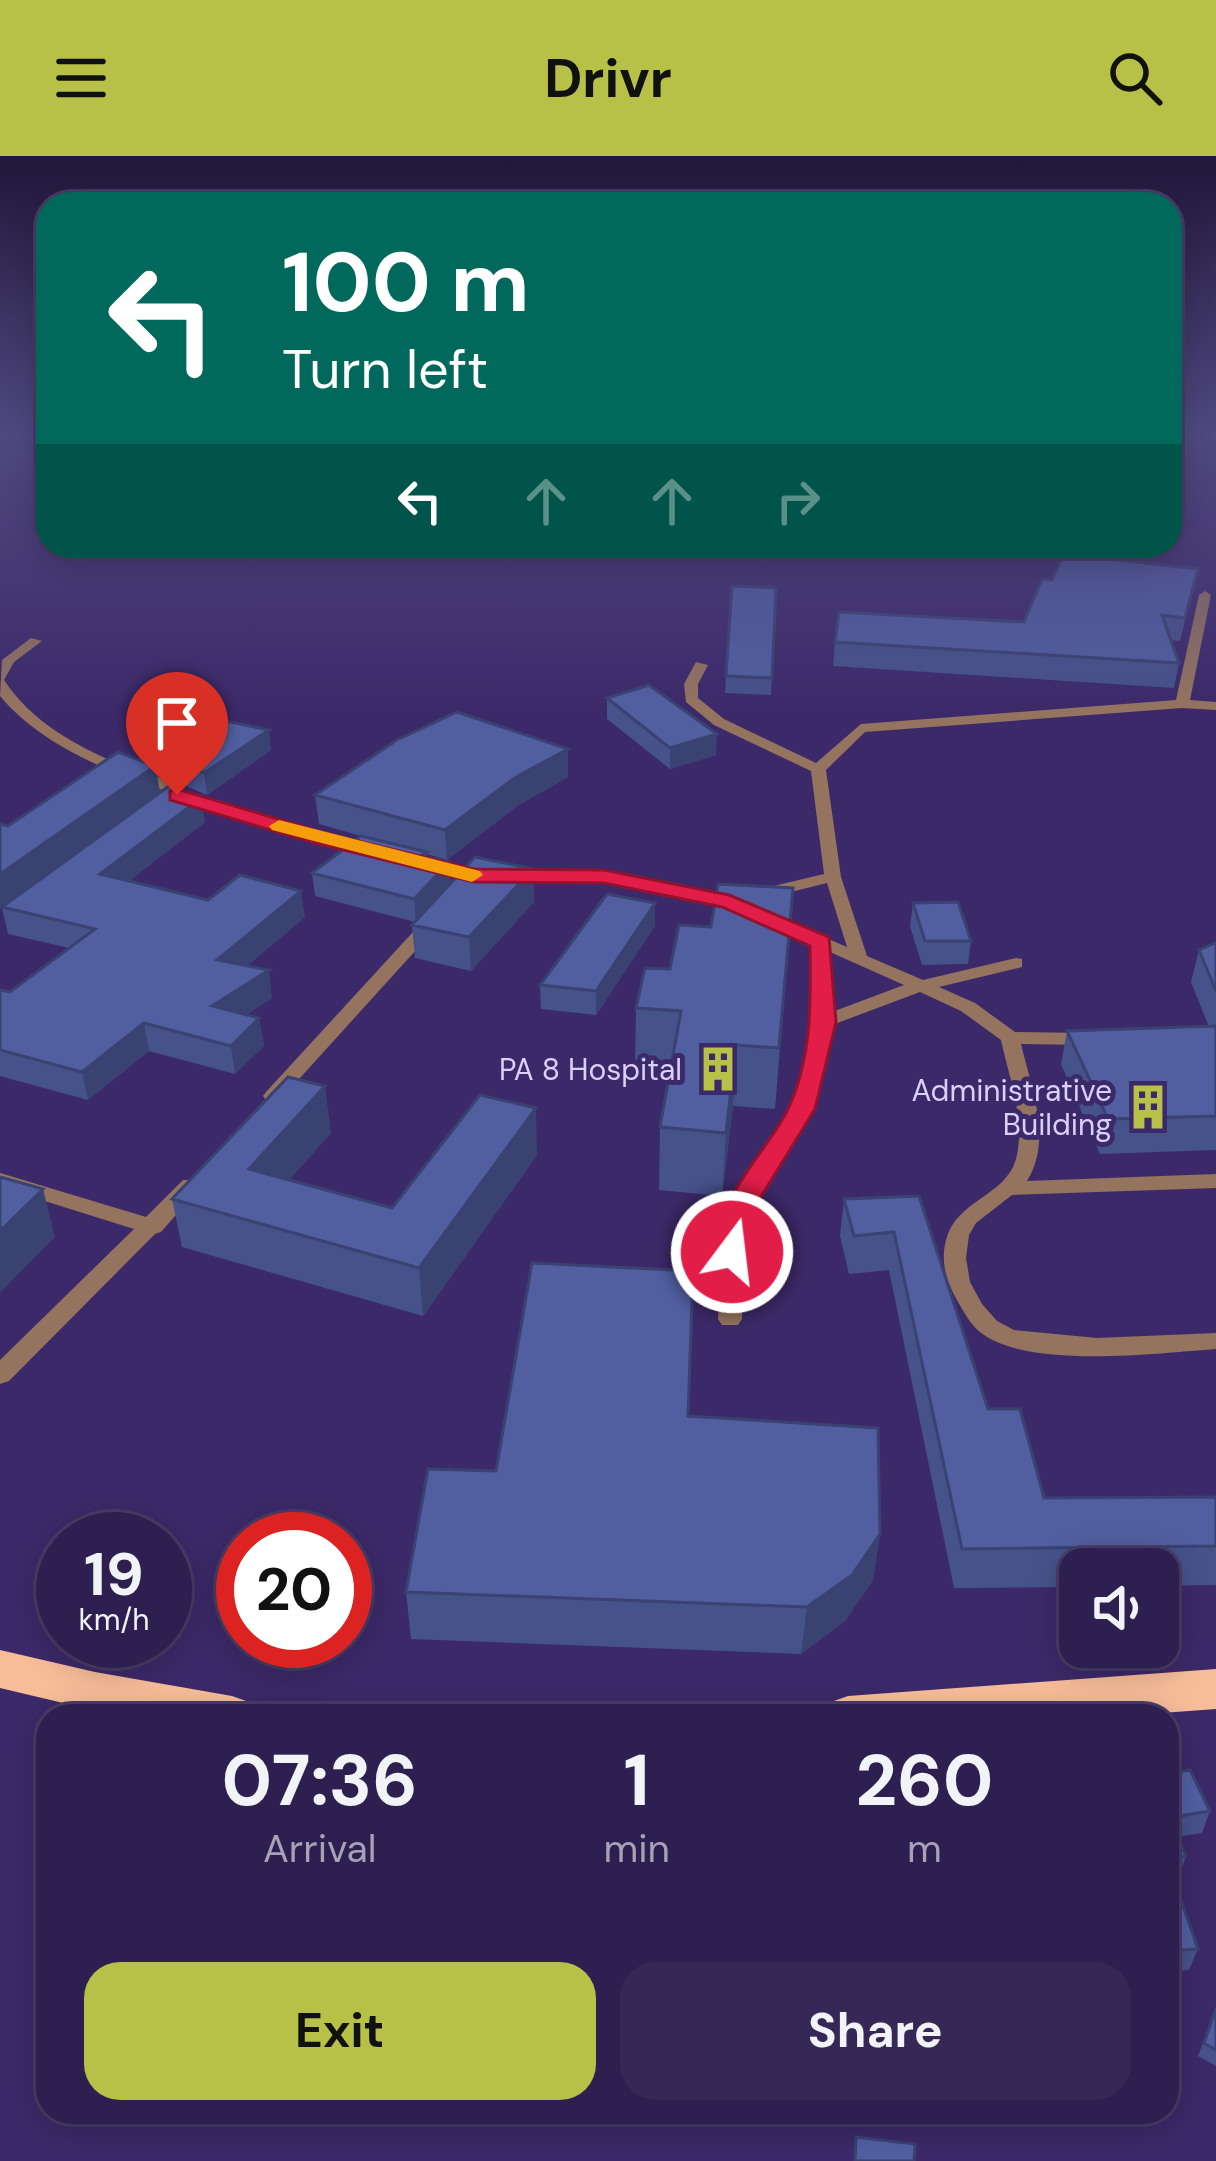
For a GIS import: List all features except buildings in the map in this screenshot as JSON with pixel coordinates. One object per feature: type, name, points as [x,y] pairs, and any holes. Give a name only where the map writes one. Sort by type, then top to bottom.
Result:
[{"type":"highway","points":[[0,1669],[164,1704]]},
{"type":"highway","points":[[1012,1704],[1216,1689]]},
{"type":"lane","points":[[1182,704],[1205,595]]},
{"type":"lane","points":[[36,641],[9,660],[0,680],[4,700],[49,732],[124,771],[166,782],[177,795],[386,854]]},
{"type":"lane","points":[[701,665],[691,684],[691,699],[719,722],[818,769]]},
{"type":"lane","points":[[818,769],[861,728],[1182,704],[1216,706]]},
{"type":"lane","points":[[818,769],[832,877],[860,961]]},
{"type":"lane","points":[[160,808],[177,795]]},
{"type":"lane","points":[[408,860],[474,876],[604,876],[729,901],[968,1007],[1010,1038],[1101,1039]]},
{"type":"lane","points":[[458,893],[474,876]]},
{"type":"lane","points":[[729,901],[832,877]]},
{"type":"lane","points":[[250,1121],[442,911]]},
{"type":"lane","points":[[730,1319],[734,1218],[802,1109],[824,1022],[821,942]]},
{"type":"lane","points":[[824,1022],[916,987],[1016,963]]},
{"type":"lane","points":[[1010,1038],[1029,1148],[1024,1170],[1011,1188]]},
{"type":"lane","points":[[0,1375],[202,1174]]},
{"type":"lane","points":[[0,1180],[153,1227]]},
{"type":"lane","points":[[1216,1181],[1011,1188],[982,1200],[959,1230],[954,1272],[991,1330],[1043,1346],[1216,1341]]},
{"type":"slow traffic","points":[[279,826],[472,875]]},
{"type":"place","name":"PA 8 Hospital","points":[[718,1069]]},
{"type":"place","name":"Administrative Building","points":[[1148,1107]]},
{"type":"route","points":[[177,795],[319,838],[474,876],[604,876],[729,901],[821,942],[824,1022],[802,1109],[734,1218],[732,1252]]}]
